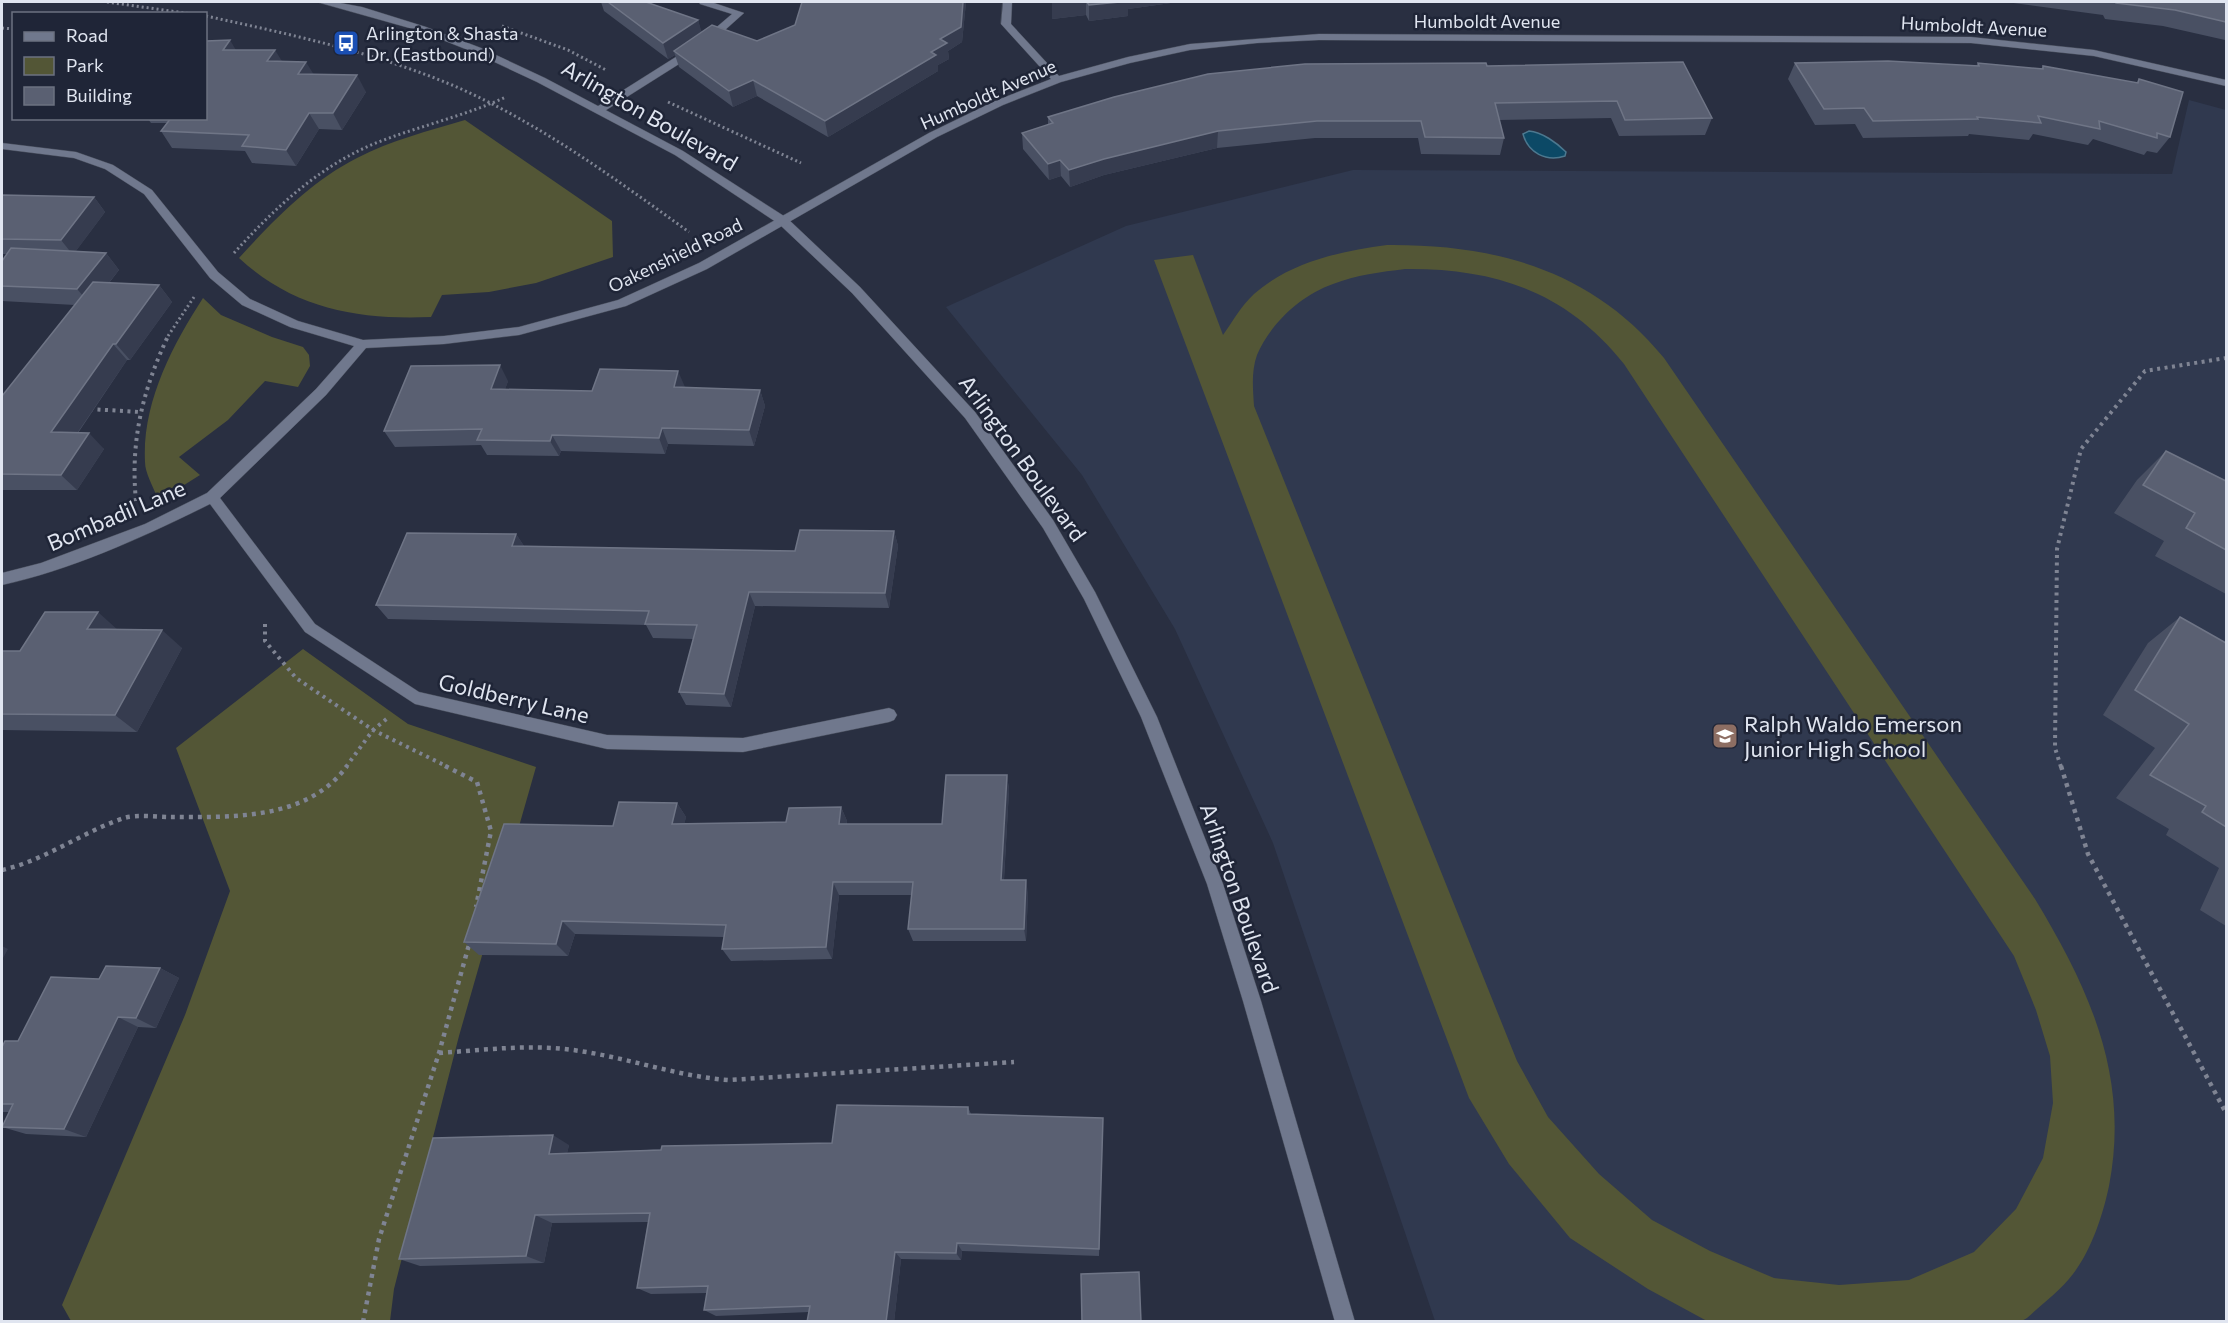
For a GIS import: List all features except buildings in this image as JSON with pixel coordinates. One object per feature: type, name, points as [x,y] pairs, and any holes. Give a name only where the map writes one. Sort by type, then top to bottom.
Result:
[{"type":"street","name":"Arlington Boulevard","points":[[328,2],[423,29],[542,80],[679,153],[783,221],[856,290],[970,415],[1048,524],[1090,596],[1149,717],[1215,884],[1252,1001],[1345,1322]]},
{"type":"street","points":[[599,110],[702,45],[739,13],[703,2]]},
{"type":"street","points":[[1008,2],[1006,24],[1057,80]]},
{"type":"street","name":"Humboldt Avenue","points":[[783,221],[933,135],[999,103],[1057,80],[1128,60],[1191,47],[1288,39],[1920,38],[2012,42],[2084,51],[2134,60],[2226,83]]},
{"type":"street","name":"Oakenshield Road","points":[[2,146],[76,155],[119,173],[148,192],[214,275],[246,302],[294,324],[363,344],[444,340],[519,331],[622,303],[703,266],[783,221]]},
{"type":"street","name":"Bombadil Lane","points":[[2,579],[42,568],[128,536],[212,497],[321,392],[363,344]]},
{"type":"street","name":"Goldberry Lane","points":[[212,497],[310,628],[415,698],[607,742],[742,745],[889,715]]},
{"type":"path","points":[[107,2],[178,12]]},
{"type":"path","points":[[207,16],[317,40],[417,71],[492,104],[597,165],[689,232]]},
{"type":"path","points":[[137,510],[133,466],[140,412],[168,339],[191,300],[263,220],[321,172],[351,154],[385,140],[492,104],[542,80]]},
{"type":"path","points":[[2226,358],[2145,371],[2081,449],[2057,549],[2055,748],[2088,854],[2226,1113]]},
{"type":"path","points":[[87,409],[140,412]]},
{"type":"path","points":[[284,592],[266,610],[265,641],[296,678],[373,729],[477,782],[491,831],[476,908]]},
{"type":"path","points":[[2,870],[24,865],[126,817],[238,817],[303,803],[341,774],[373,729],[415,698]]},
{"type":"path","points":[[363,1322],[379,1239],[439,1053],[472,930]]},
{"type":"path","points":[[439,1053],[551,1048],[575,1050],[699,1079],[728,1080],[1014,1062]]},
{"type":"shaded area","name":"Ralph Waldo Emerson Junior High School","points":[[2189,100],[2226,110],[2226,1321],[1435,1321],[1273,843],[1175,629],[1082,475],[946,307],[1126,226],[1353,170],[2172,174]]},
{"type":"shaded area","points":[[1529,131],[1539,133],[1554,142],[1566,152],[1565,156],[1551,158],[1533,151],[1525,141],[1523,134]]},
{"type":"green space","points":[[465,120],[612,221],[613,257],[536,283],[489,292],[442,295],[431,317],[378,316],[328,308],[282,289],[239,258],[308,190],[340,168],[383,146]]},
{"type":"green space","points":[[1387,245],[1428,246],[1504,257],[1574,284],[1606,304],[1636,328],[1664,358],[2035,899],[2073,967],[2100,1036],[2109,1071],[2114,1108],[2114,1146],[2109,1186],[2100,1221],[2085,1255],[2068,1280],[2027,1318],[2020,1322],[1707,1321],[1648,1289],[1570,1238],[1509,1164],[1469,1098],[1154,260],[1193,255],[1223,335],[1249,299],[1268,283],[1317,260]],"holes":[[[1405,269],[1469,273],[1499,280],[1527,289],[1553,302],[1602,339],[1624,364],[2014,956],[2036,1010],[2050,1056],[2053,1103],[2043,1158],[2016,1209],[1974,1252],[1909,1280],[1839,1285],[1774,1278],[1710,1251],[1652,1220],[1599,1174],[1548,1117],[1517,1061],[1254,406],[1253,374],[1257,355],[1270,332],[1298,303],[1321,289],[1360,276]]]},
{"type":"green space","points":[[203,298],[221,315],[272,337],[303,347],[309,355],[310,366],[298,387],[265,381],[228,420],[179,457],[200,475],[181,487],[177,485],[157,497],[145,466],[148,418],[170,355]]},
{"type":"green space","points":[[303,649],[408,724],[536,767],[459,1036],[394,1289],[390,1321],[71,1321],[62,1305],[185,1015],[230,891],[176,748]]},
{"type":"place","name":"Arlington & Shasta Dr. (Eastbound)","points":[[346,43]]},
{"type":"place","name":"Ralph Waldo Emerson Junior High School","points":[[1725,736]]}]
